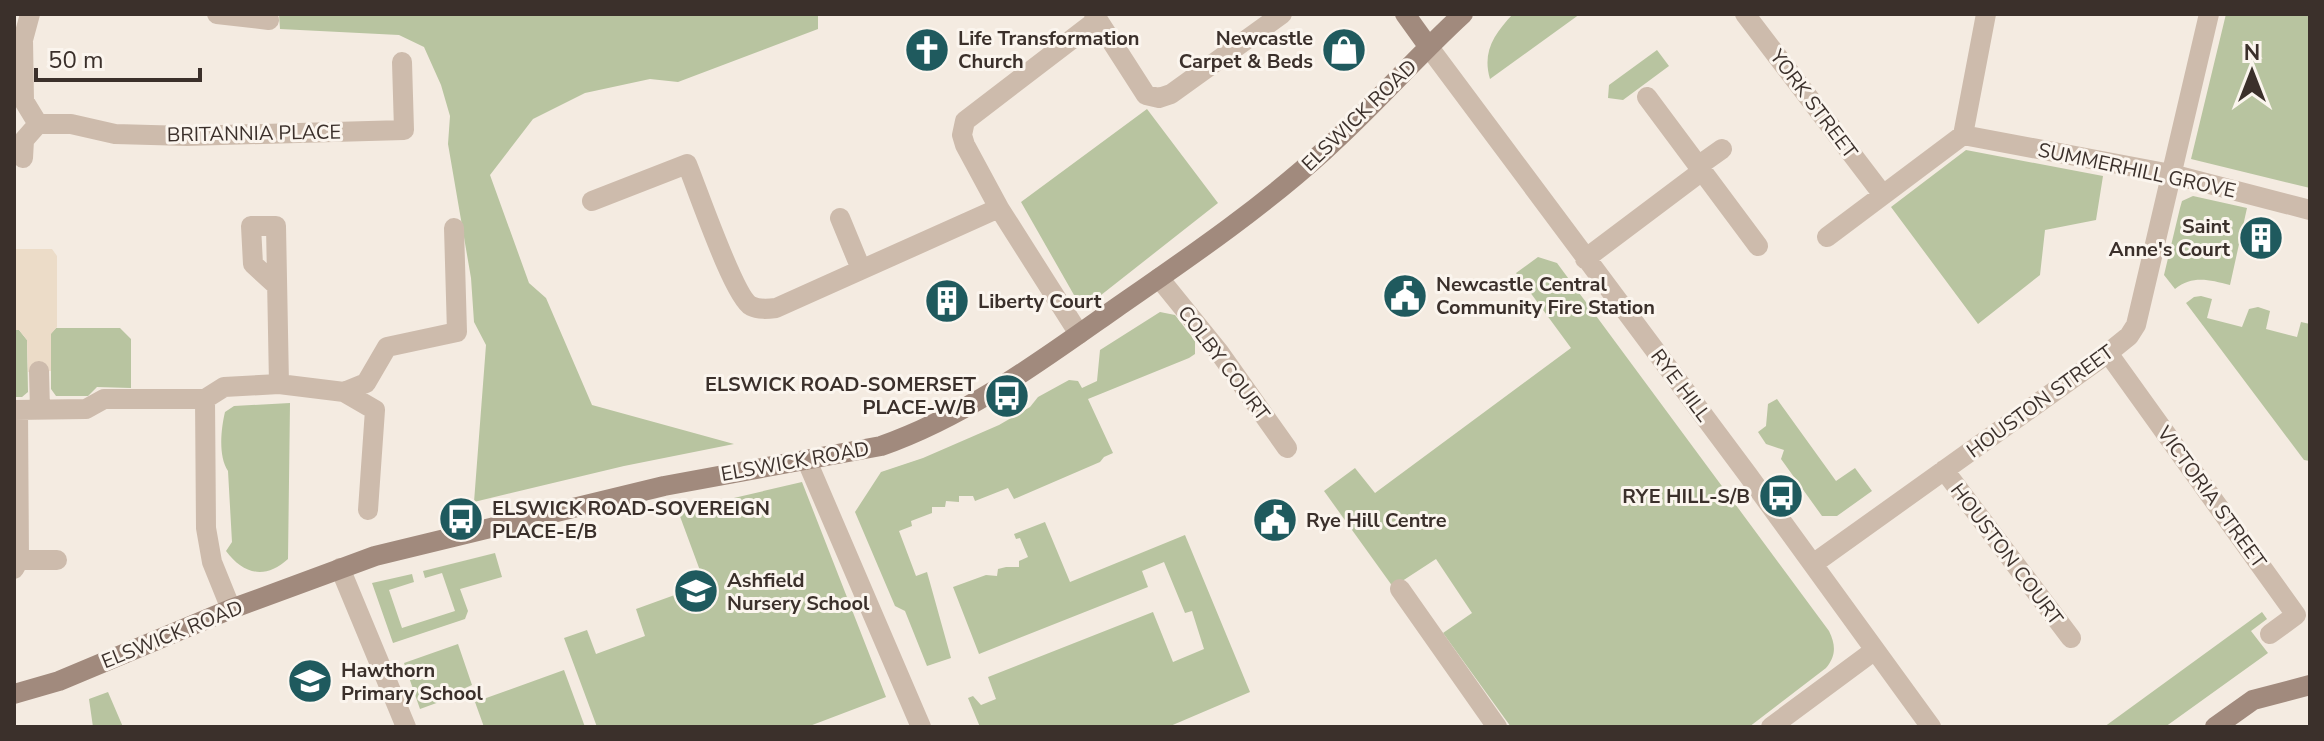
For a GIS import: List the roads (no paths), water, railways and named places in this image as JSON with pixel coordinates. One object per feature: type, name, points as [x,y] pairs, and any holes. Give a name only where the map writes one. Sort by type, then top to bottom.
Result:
[{"type":"main road","points":[[1405,14],[1428,46]]},
{"type":"main road","name":"ELSWICK ROAD","points":[[14,694],[59,681],[231,609],[340,568],[472,531],[664,486],[881,446],[910,436],[971,404],[1079,334],[1282,189],[1388,90],[1428,46],[1463,14]]},
{"type":"main road","points":[[2215,727],[2253,700],[2310,685]]},
{"type":"street","points":[[23,158],[24,140],[38,124],[24,101],[23,40],[30,14]]},
{"type":"street","points":[[217,14],[269,20]]},
{"type":"street","points":[[1079,334],[999,208],[965,145],[962,135],[965,121],[1096,17],[1146,95],[1159,98],[1181,87],[1282,14]]},
{"type":"street","name":"YORK STREET","points":[[1745,14],[1883,195]]},
{"type":"street","points":[[1827,237],[1963,135],[1986,14]]},
{"type":"street","name":"HOUSTON STREET","points":[[1813,564],[2129,336],[2136,325],[2209,14]]},
{"type":"street","name":"RYE HILL","points":[[1428,46],[1931,727]]},
{"type":"street","name":"BRITANNIA PLACE","points":[[38,124],[71,124],[115,134],[187,136],[404,130],[402,62]]},
{"type":"street","points":[[1647,97],[1758,246]]},
{"type":"street","name":"SUMMERHILL GROVE","points":[[1963,135],[2171,174],[2310,210]]},
{"type":"street","points":[[1585,259],[1722,149]]},
{"type":"street","points":[[592,201],[687,164],[744,299],[751,306],[763,309],[776,308],[999,208]]},
{"type":"street","points":[[840,218],[861,269]]},
{"type":"street","points":[[344,392],[366,383],[387,347],[457,332],[454,228]]},
{"type":"street","name":"COLBY COURT","points":[[1159,278],[1219,352],[1287,448]]},
{"type":"street","points":[[277,286],[279,384]]},
{"type":"street","name":"VICTORIA STREET","points":[[2108,353],[2296,615],[2270,634]]},
{"type":"street","points":[[39,371],[40,410]]},
{"type":"street","points":[[57,560],[16,564],[16,410],[86,409],[104,399],[205,399],[224,387],[279,384],[344,392],[375,410],[368,510]]},
{"type":"street","points":[[205,399],[207,538],[212,562],[231,609]]},
{"type":"street","points":[[807,461],[921,727]]},
{"type":"street","name":"HOUSTON COURT","points":[[1944,470],[2071,638]]},
{"type":"street","points":[[340,568],[406,727]]},
{"type":"street","points":[[1400,589],[1497,727]]},
{"type":"street","points":[[1771,727],[1875,650]]},
{"type":"place","name":"Life Transformation Church","points":[[927,50]]},
{"type":"place","name":"Newcastle Carpet & Beds","points":[[1344,50]]},
{"type":"place","name":"Saint Anne's Court","points":[[2261,238]]},
{"type":"place","name":"Newcastle Central Community Fire Station","points":[[1405,296]]},
{"type":"place","name":"Liberty Court","points":[[947,301]]},
{"type":"place","name":"ELSWICK ROAD-SOMERSET PLACE-W/B","points":[[1007,396]]},
{"type":"place","name":"RYE HILL-S/B","points":[[1781,496]]},
{"type":"place","name":"ELSWICK ROAD-SOVEREIGN PLACE-E/B","points":[[461,519]]},
{"type":"place","name":"Rye Hill Centre","points":[[1275,520]]},
{"type":"place","name":"Ashfield Nursery School","points":[[696,591]]},
{"type":"place","name":"Hawthorn Primary School","points":[[310,681]]}]
